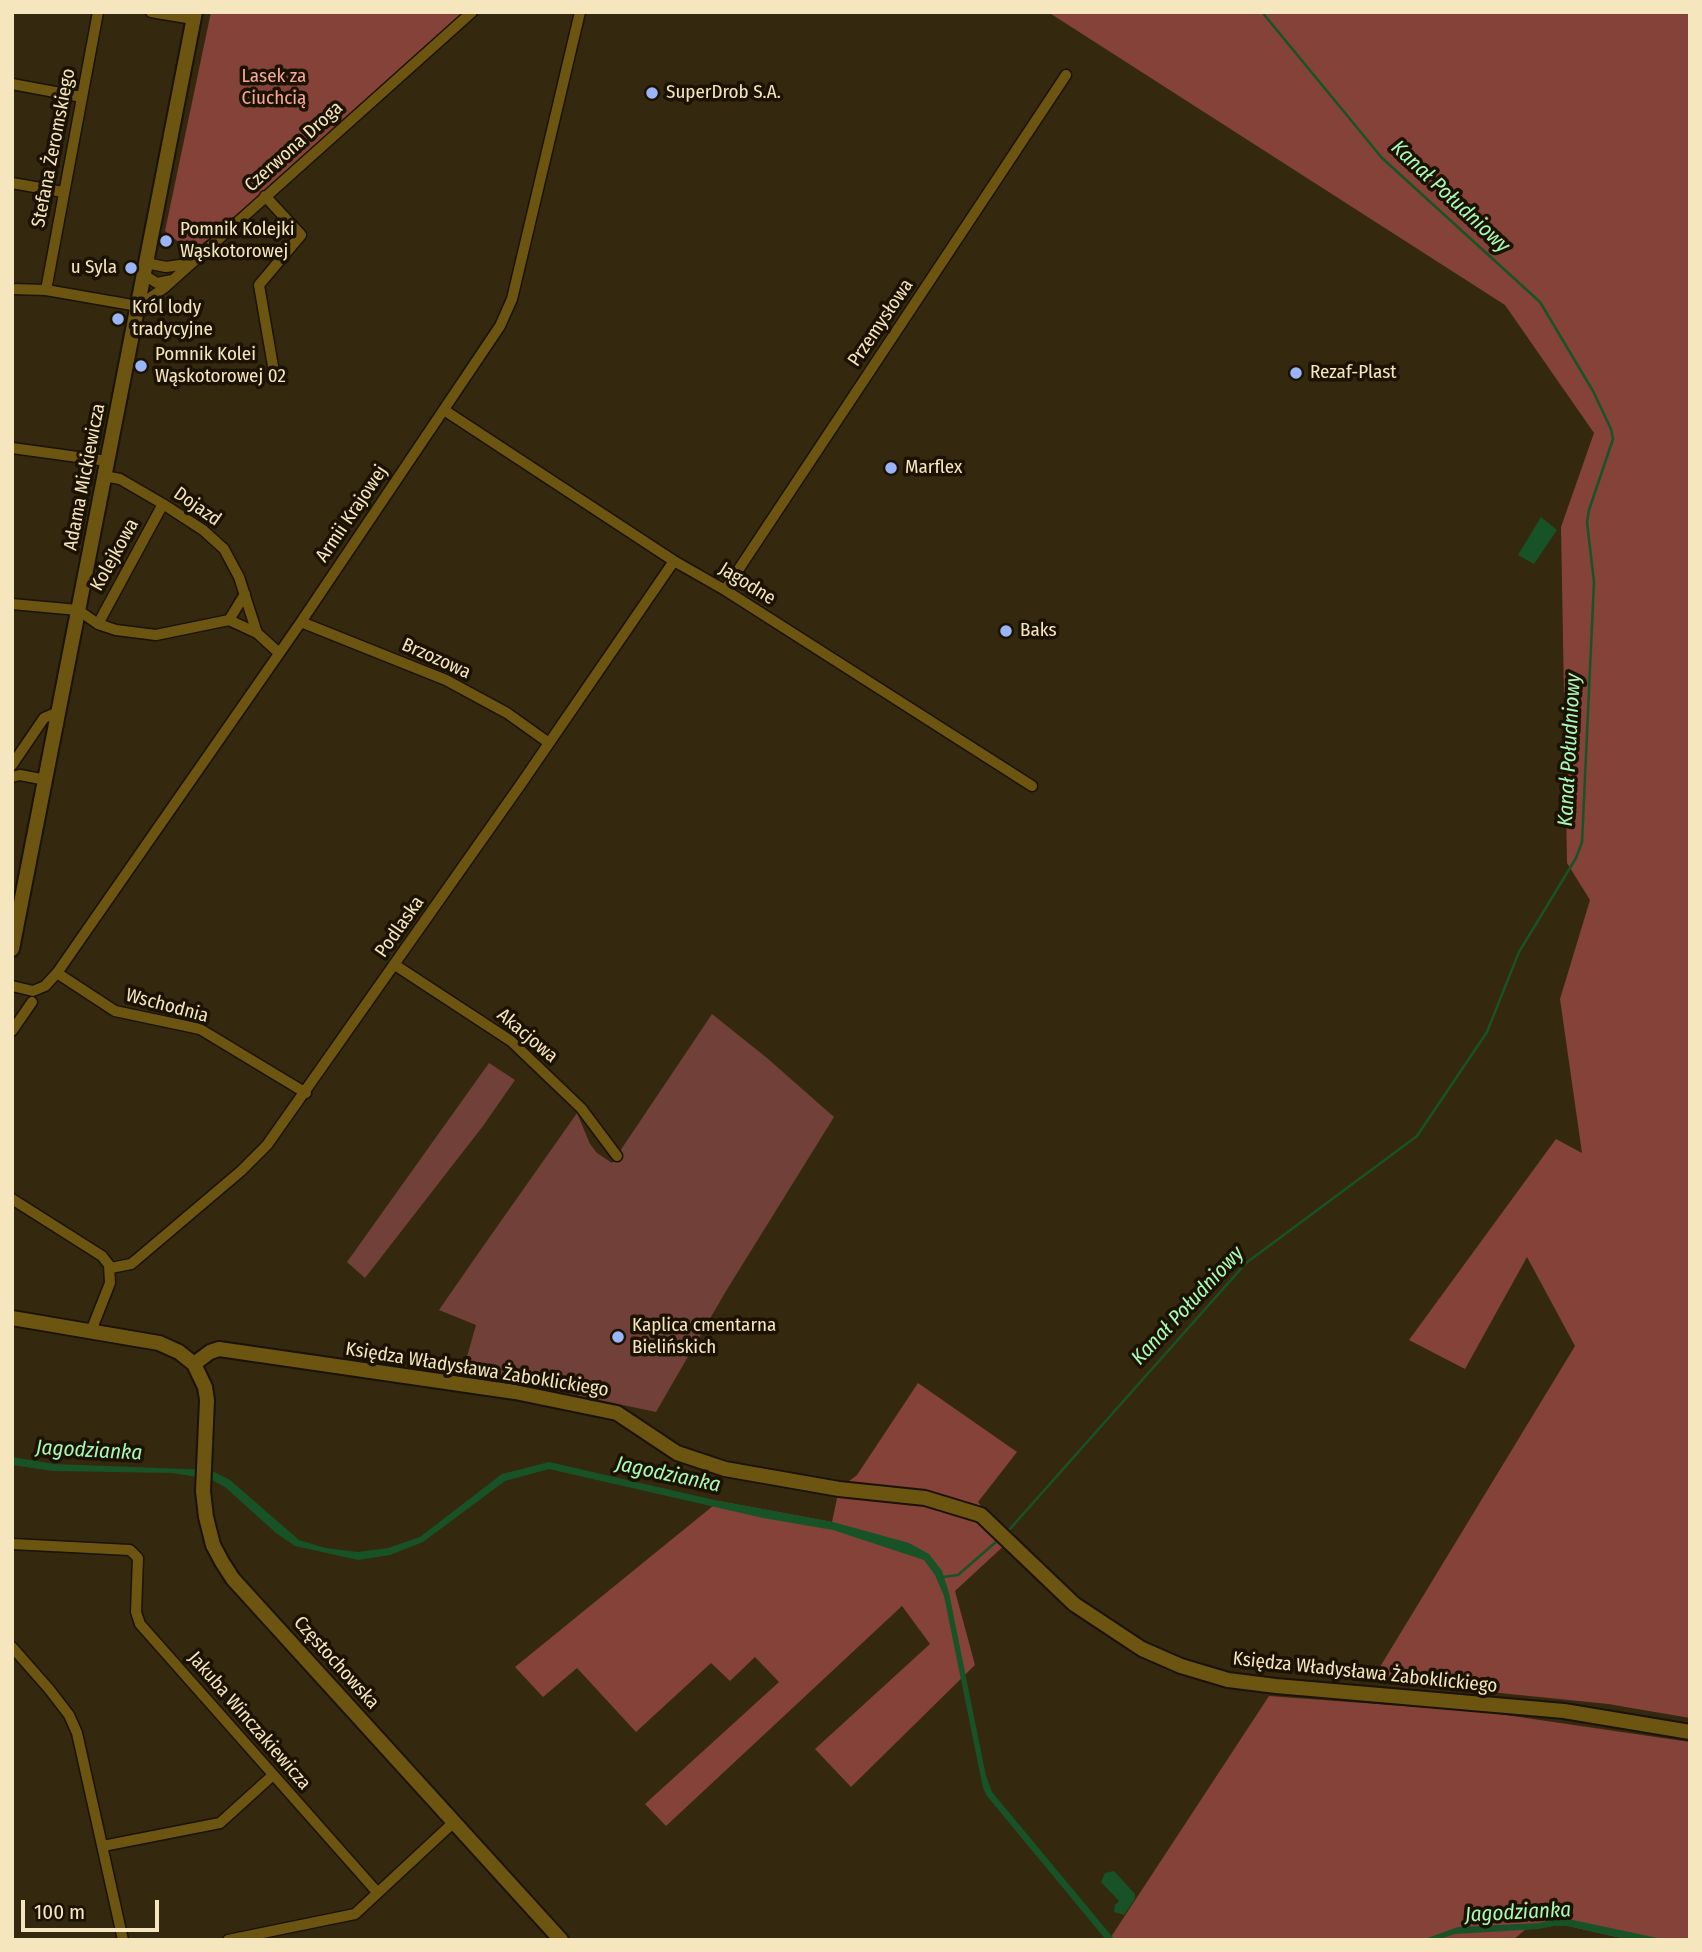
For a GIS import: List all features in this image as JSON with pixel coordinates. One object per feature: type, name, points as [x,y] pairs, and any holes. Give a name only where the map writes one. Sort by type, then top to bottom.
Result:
[{"type":"main road","name":"Adama Mickiewicza","points":[[12,949],[194,16]]},
{"type":"main road","points":[[12,1318],[159,1343],[179,1352],[194,1364]]},
{"type":"main road","name":"Księdza Władysława Żaboklickiego","points":[[194,1364],[219,1349],[515,1392],[617,1413],[677,1452],[725,1469],[839,1489],[899,1494],[936,1501],[981,1515],[1074,1604],[1142,1649],[1181,1666],[1228,1680],[1564,1711],[1690,1732]]},
{"type":"main road","name":"Częstochowska","points":[[194,1364],[205,1387],[207,1400],[203,1491],[205,1517],[213,1545],[233,1579],[561,1940]]},
{"type":"street","name":"Stefana Żeromskiego","points":[[46,290],[98,12]]},
{"type":"street","points":[[151,12],[194,16]]},
{"type":"street","name":"Czerwona Droga","points":[[138,306],[172,280],[472,12]]},
{"type":"street","name":"Armii Krajowej","points":[[12,986],[33,990],[45,986],[57,973],[301,622],[500,326],[512,299],[579,12]]},
{"type":"street","name":"Przemysłowa","points":[[725,590],[1066,75]]},
{"type":"street","points":[[12,84],[82,97]]},
{"type":"street","points":[[12,183],[63,192]]},
{"type":"street","points":[[265,197],[301,235],[259,285],[274,372]]},
{"type":"street","points":[[145,269],[191,262]]},
{"type":"street","points":[[145,269],[157,283],[172,280]]},
{"type":"street","points":[[12,289],[46,290],[138,306]]},
{"type":"street","name":"Jagodne","points":[[444,410],[674,561],[725,590],[1032,786]]},
{"type":"street","name":"Dojazd","points":[[12,448],[105,469],[204,530],[224,549],[240,577],[257,632]]},
{"type":"street","name":"Kolejkowa","points":[[98,624],[163,504]]},
{"type":"street","name":"Podlaska","points":[[111,1268],[131,1264],[242,1171],[267,1144],[306,1093],[369,998],[395,965],[550,743],[674,561]]},
{"type":"street","points":[[12,604],[78,610],[98,624],[116,630],[156,635],[229,620],[245,594]]},
{"type":"street","name":"Dojazd","points":[[229,620],[257,632],[279,653]]},
{"type":"street","name":"Brzozowa","points":[[301,622],[446,680],[507,713],[550,743]]},
{"type":"street","points":[[12,765],[44,718],[60,711]]},
{"type":"street","points":[[12,777],[20,775],[46,780]]},
{"type":"street","name":"Akacjowa","points":[[395,965],[511,1041],[581,1108],[617,1156]]},
{"type":"street","name":"Wschodnia","points":[[57,973],[115,1011],[200,1030],[306,1093]]},
{"type":"street","points":[[12,1031],[32,1002]]},
{"type":"street","points":[[12,1199],[102,1256],[111,1268],[110,1283],[91,1331]]},
{"type":"street","name":"Jakuba Winczakiewicza","points":[[12,1544],[130,1550],[138,1558],[136,1612],[140,1624],[377,1892]]},
{"type":"street","points":[[12,1647],[69,1715],[78,1733],[123,1940]]},
{"type":"street","points":[[103,1846],[220,1823],[273,1774]]},
{"type":"street","points":[[228,1940],[355,1914],[454,1822]]},
{"type":"shaded area","points":[[1541,517],[1557,530],[1534,564],[1518,555]]},
{"type":"shaded area","points":[[712,1014],[834,1117],[726,1291],[656,1412],[491,1377],[462,1374],[476,1325],[439,1310],[475,1258],[577,1113],[590,1144],[597,1153],[612,1163]]},
{"type":"shaded area","points":[[489,1063],[515,1080],[483,1126],[365,1278],[347,1262]]},
{"type":"shaded area","points":[[12,1457],[54,1464],[210,1470],[230,1480],[299,1540],[325,1548],[358,1552],[388,1548],[420,1537],[502,1474],[549,1462],[719,1501],[833,1522],[909,1543],[929,1554],[942,1571],[949,1593],[986,1776],[992,1792],[1115,1940],[1106,1940],[987,1796],[983,1788],[944,1596],[935,1575],[924,1560],[833,1530],[763,1518],[549,1469],[505,1481],[423,1542],[390,1555],[358,1560],[295,1546],[276,1533],[225,1487],[210,1479],[172,1473],[53,1471],[12,1465]]},
{"type":"shaded area","points":[[1114,1871],[1135,1894],[1135,1899],[1124,1915],[1114,1912],[1119,1901],[1101,1882],[1105,1873]]},
{"type":"shaded area","points":[[1568,1919],[1667,1940],[1630,1940],[1568,1926],[1553,1926],[1455,1934],[1437,1940],[1422,1940],[1458,1927],[1539,1923]]},
{"type":"green space","name":"Lasek za Ciuchcią","points":[[211,12],[472,12],[265,196],[191,252],[165,231]]},
{"type":"green space","points":[[1048,12],[1690,12],[1690,1718],[1608,1704],[1372,1680],[1575,1346],[1527,1257],[1465,1369],[1409,1340],[1556,1139],[1582,1153],[1560,999],[1590,900],[1567,863],[1561,527],[1594,433],[1505,305]]},
{"type":"green space","points":[[918,1383],[1017,1452],[978,1502],[1008,1542],[955,1591],[975,1665],[851,1787],[815,1749],[930,1644],[902,1606],[666,1826],[645,1804],[779,1682],[755,1657],[730,1681],[711,1663],[636,1732],[577,1668],[543,1697],[515,1667],[719,1501],[832,1522],[839,1489],[857,1475]]},
{"type":"green space","points":[[1269,1696],[1485,1712],[1690,1742],[1690,1940],[1630,1940],[1568,1926],[1553,1926],[1526,1929],[1513,1940],[1109,1940]]},
{"type":"waterway","name":"Kanał Południowy","points":[[1009,1530],[1246,1263],[1417,1136],[1487,1032],[1519,952],[1576,858],[1582,842],[1594,582],[1587,522],[1613,439],[1611,429],[1593,391],[1540,302],[1382,158],[1262,12]]},
{"type":"waterway","name":"Kanał Południowy","points":[[943,1577],[958,1575],[997,1541]]},
{"type":"place","name":"SuperDrob S.A.","points":[[652,93]]},
{"type":"place","name":"Pomnik Kolejki Wąskotorowej","points":[[166,241]]},
{"type":"place","name":"u Syla","points":[[131,268]]},
{"type":"place","name":"Król lody tradycyjne","points":[[118,319]]},
{"type":"place","name":"Pomnik Kolei Wąskotorowej 02","points":[[141,366]]},
{"type":"place","name":"Rezaf-Plast","points":[[1296,373]]},
{"type":"place","name":"Marflex","points":[[891,468]]},
{"type":"place","name":"Baks","points":[[1006,631]]},
{"type":"place","name":"Kaplica cmentarna Bielińskich","points":[[618,1337]]},
{"type":"water label","name":"Jagodzianka","points":[[89,1451]]},
{"type":"water label","name":"Jagodzianka","points":[[668,1475]]},
{"type":"water label","name":"Jagodzianka","points":[[1518,1913]]}]
